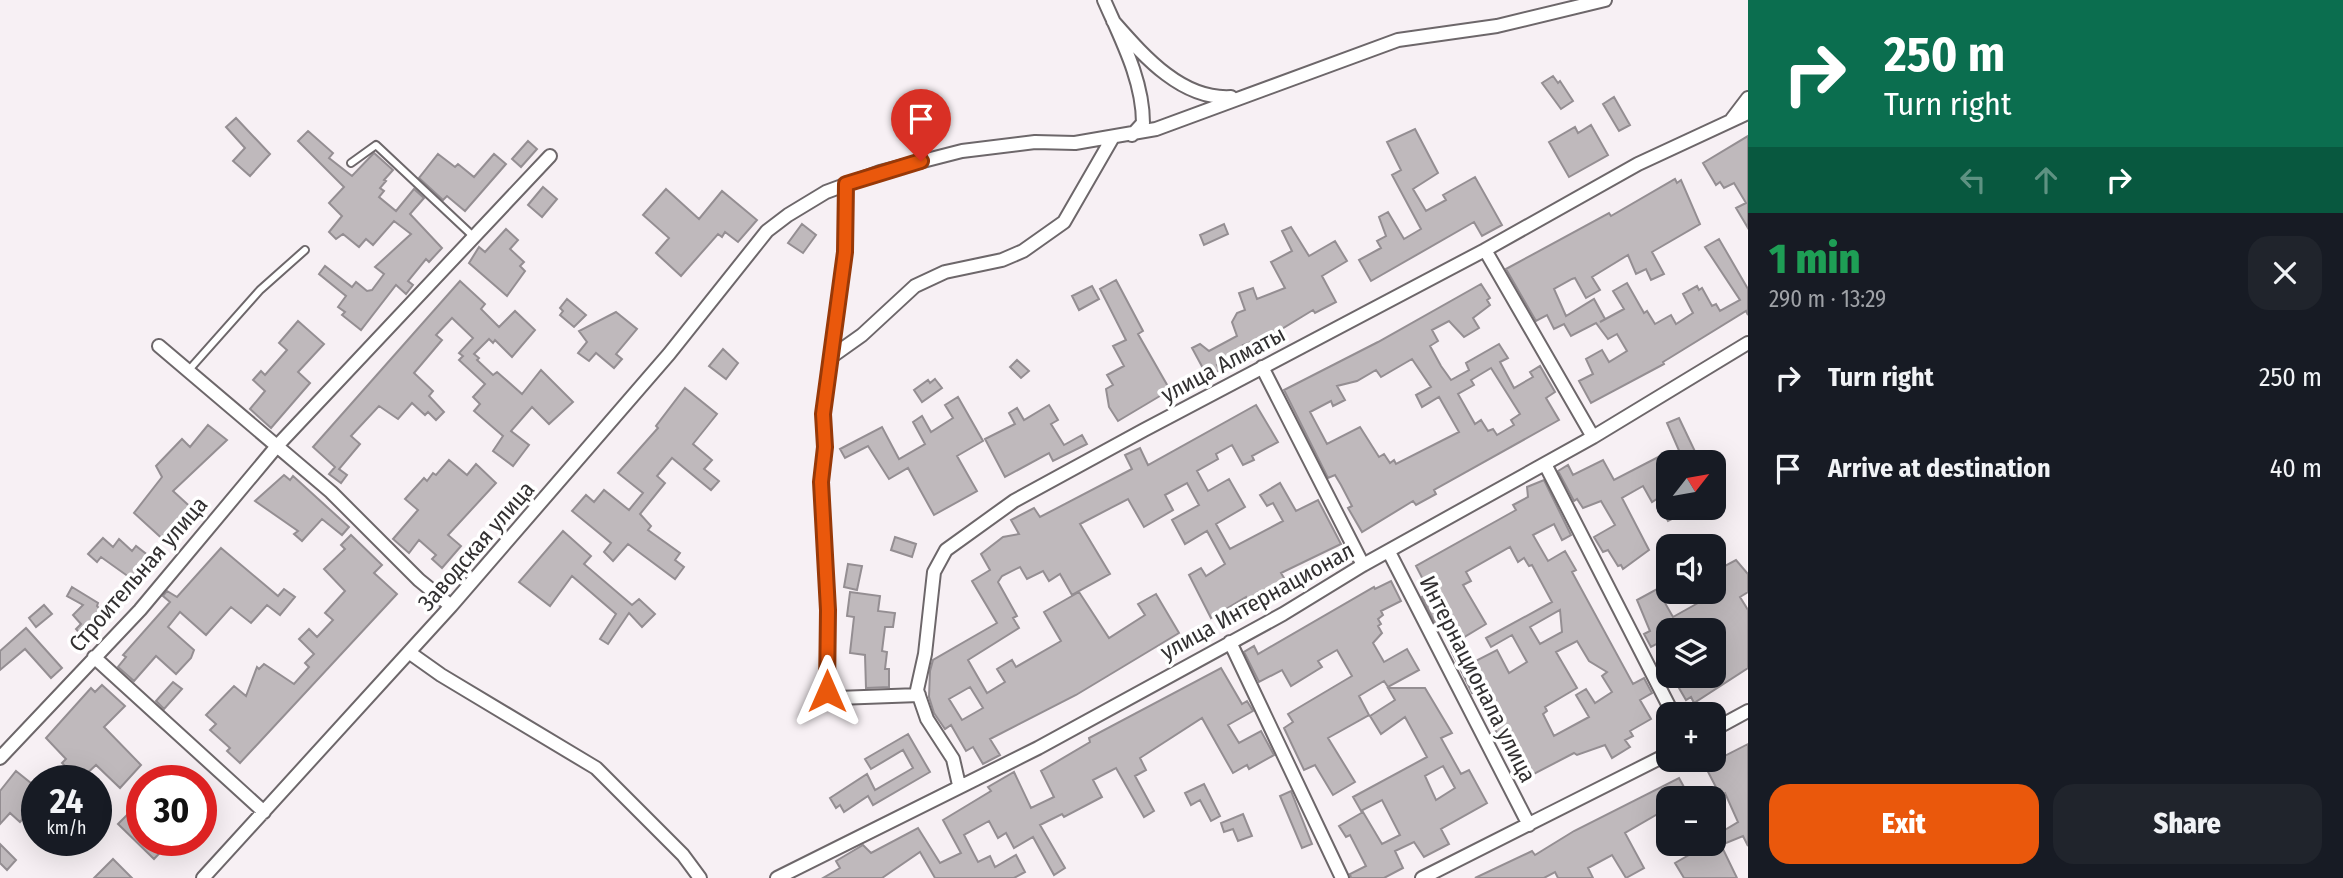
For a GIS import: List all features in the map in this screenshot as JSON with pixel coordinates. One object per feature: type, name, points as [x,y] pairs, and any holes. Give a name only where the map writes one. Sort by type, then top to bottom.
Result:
[{"type":"street","points":[[1104,0],[1143,103],[1143,123],[1132,135]]},
{"type":"street","name":"Заводская улица","points":[[204,878],[451,607],[669,354],[767,231],[826,192],[880,172],[962,151],[1132,135],[1156,129],[1398,40],[1497,26],[1605,0]]},
{"type":"street","points":[[1113,21],[1164,73],[1191,89],[1217,98],[1245,96]]},
{"type":"street","points":[[1732,119],[1748,98]]},
{"type":"street","name":"улица Алматы","points":[[959,785],[953,759],[927,719],[919,695],[934,572],[946,550],[1014,501],[1485,250],[1638,164],[1748,113]]},
{"type":"street","points":[[831,357],[862,335],[915,286],[945,272],[1002,260],[1023,251],[1064,222],[1113,137]]},
{"type":"street","name":"Строительная улица","points":[[0,758],[140,610],[277,446],[550,156]]},
{"type":"street","points":[[846,184],[845,252],[823,414],[825,447],[821,482],[828,610],[827,691],[837,698],[919,695]]},
{"type":"street","points":[[1485,250],[1593,437]]},
{"type":"street","name":"улица Интернационал","points":[[777,878],[959,785],[1038,748],[1593,437],[1748,343]]},
{"type":"street","points":[[159,346],[331,492],[451,607]]},
{"type":"street","points":[[1262,367],[1363,565]]},
{"type":"street","points":[[1545,464],[1666,702]]},
{"type":"street","name":"Интернационала улица","points":[[1389,552],[1529,825]]},
{"type":"street","points":[[1230,642],[1342,878]]},
{"type":"street","points":[[410,653],[596,768],[683,855],[700,878]]},
{"type":"street","points":[[94,657],[264,813]]},
{"type":"street","points":[[1726,723],[1748,711]]},
{"type":"street","points":[[1422,878],[1656,760]]},
{"type":"lane","points":[[351,163],[376,145],[441,210],[475,238]]},
{"type":"lane","points":[[188,371],[260,290],[305,250]]},
{"type":"building","points":[[1553,76],[1558,83],[1560,81],[1573,101],[1561,109],[1542,83]]},
{"type":"building","points":[[1614,97],[1630,125],[1619,131],[1603,104]]},
{"type":"building","points":[[236,118],[270,154],[250,176],[233,161],[245,148],[226,127]]},
{"type":"building","points":[[1591,125],[1608,155],[1569,177],[1549,142],[1575,127],[1578,133]]},
{"type":"building","points":[[1415,129],[1438,173],[1413,189],[1426,211],[1446,200],[1443,195],[1475,177],[1502,225],[1482,236],[1474,222],[1371,281],[1359,260],[1381,248],[1377,241],[1386,236],[1379,217],[1388,212],[1404,239],[1421,229],[1392,175],[1401,170],[1387,142]]},
{"type":"building","points":[[308,131],[333,153],[329,158],[352,176],[374,153],[393,170],[384,180],[386,181],[380,188],[384,191],[379,197],[396,211],[414,189],[424,198],[410,214],[442,248],[429,262],[426,259],[408,281],[413,285],[406,294],[396,285],[361,330],[342,315],[345,312],[338,307],[346,296],[319,274],[325,266],[352,287],[356,282],[367,291],[372,290],[384,274],[375,267],[411,234],[394,221],[373,245],[366,239],[359,247],[343,234],[336,239],[329,232],[342,216],[329,203],[344,187],[298,141]]},
{"type":"building","points":[[1748,136],[1748,228],[1736,208],[1746,203],[1734,183],[1724,188],[1720,182],[1716,185],[1703,163]]},
{"type":"building","points":[[528,141],[537,149],[521,167],[512,159]]},
{"type":"building","points":[[438,154],[455,167],[458,164],[474,177],[494,154],[506,164],[465,211],[447,196],[443,200],[419,178]]},
{"type":"building","points":[[1675,179],[1677,183],[1681,180],[1700,224],[1652,252],[1664,274],[1651,280],[1646,269],[1636,274],[1628,255],[1592,277],[1600,290],[1586,298],[1575,278],[1572,279],[1554,289],[1566,316],[1594,299],[1605,319],[1600,322],[1624,309],[1613,291],[1627,283],[1644,313],[1647,311],[1655,324],[1671,315],[1676,324],[1693,313],[1683,294],[1697,286],[1699,290],[1702,288],[1712,306],[1716,304],[1720,311],[1740,300],[1705,247],[1719,239],[1748,289],[1748,315],[1746,311],[1663,362],[1664,364],[1591,403],[1579,381],[1593,374],[1586,359],[1602,350],[1609,362],[1627,351],[1617,334],[1608,339],[1596,323],[1571,336],[1564,324],[1554,329],[1547,315],[1536,321],[1506,269],[1609,213],[1611,216]]},
{"type":"building","points":[[543,187],[557,199],[542,217],[528,205]]},
{"type":"building","points":[[666,189],[699,219],[722,191],[757,220],[738,242],[725,232],[722,237],[718,234],[681,276],[656,253],[669,238],[643,215]]},
{"type":"building","points":[[802,224],[816,235],[803,253],[788,243]]},
{"type":"building","points":[[1224,224],[1228,234],[1204,245],[1200,235]]},
{"type":"building","points":[[1291,227],[1309,256],[1335,241],[1347,261],[1322,276],[1336,302],[1315,313],[1313,310],[1275,333],[1243,345],[1246,350],[1217,365],[1220,370],[1211,375],[1208,370],[1205,372],[1192,348],[1200,344],[1209,351],[1237,336],[1232,322],[1237,313],[1245,310],[1239,293],[1253,288],[1257,299],[1285,288],[1271,262],[1292,251],[1282,231]]},
{"type":"building","points":[[506,229],[518,240],[510,249],[524,262],[520,266],[525,271],[507,296],[469,263],[479,247],[485,252]]},
{"type":"building","points":[[1116,280],[1143,331],[1138,334],[1170,390],[1118,421],[1109,407],[1106,389],[1113,385],[1107,375],[1124,366],[1113,346],[1126,340],[1100,289]]},
{"type":"building","points":[[460,281],[485,304],[481,309],[499,327],[515,311],[535,330],[512,357],[495,340],[493,343],[489,339],[474,354],[479,358],[477,360],[493,375],[497,372],[522,394],[541,370],[573,402],[549,424],[532,407],[511,431],[529,445],[513,466],[493,451],[503,436],[474,411],[480,404],[473,397],[485,384],[459,360],[463,356],[459,353],[473,338],[452,318],[436,335],[442,340],[414,373],[433,391],[429,396],[444,412],[436,420],[428,412],[425,415],[412,403],[398,419],[379,406],[351,436],[360,444],[339,469],[347,475],[341,483],[329,474],[335,467],[313,447]]},
{"type":"building","points":[[1481,284],[1490,298],[1487,300],[1490,305],[1473,318],[1479,328],[1464,337],[1449,321],[1432,330],[1438,341],[1430,346],[1441,366],[1451,380],[1469,370],[1466,363],[1499,344],[1508,358],[1500,362],[1514,388],[1533,377],[1530,372],[1540,366],[1555,392],[1546,398],[1559,420],[1434,490],[1436,494],[1416,505],[1413,501],[1362,532],[1348,508],[1352,506],[1341,485],[1335,475],[1328,478],[1284,390],[1378,342]],"holes":[[[1412,359],[1431,387],[1416,395],[1422,407],[1439,397],[1459,432],[1396,464],[1394,460],[1390,463],[1384,454],[1379,457],[1360,427],[1327,444],[1310,412],[1331,401],[1333,406],[1345,400],[1337,386],[1357,381],[1376,370],[1381,377]],[[1491,368],[1520,414],[1511,420],[1514,425],[1497,435],[1493,429],[1488,431],[1481,420],[1475,424],[1458,394],[1474,385],[1471,380]]]},
{"type":"building","points":[[1092,286],[1099,299],[1079,310],[1072,296]]},
{"type":"building","points":[[567,299],[586,315],[574,327],[560,315],[563,311],[560,308]]},
{"type":"building","points":[[616,312],[637,329],[616,354],[622,359],[614,368],[596,353],[589,361],[578,353],[587,342],[579,331]]},
{"type":"building","points":[[298,321],[324,344],[298,372],[310,383],[271,428],[250,409],[265,391],[253,380],[261,371],[265,375],[287,350],[279,343]]},
{"type":"building","points":[[723,349],[738,363],[726,379],[709,366]]},
{"type":"building","points":[[1017,360],[1029,371],[1021,378],[1010,367]]},
{"type":"building","points":[[935,379],[942,388],[922,402],[914,390],[928,380],[930,383]]},
{"type":"building","points":[[685,388],[717,414],[693,444],[712,460],[704,469],[719,481],[711,490],[672,458],[657,476],[665,483],[640,514],[651,526],[648,530],[680,553],[675,560],[684,567],[675,579],[628,544],[613,561],[604,552],[611,543],[572,511],[586,495],[594,502],[604,490],[629,510],[643,493],[618,473],[658,428],[656,426]]},
{"type":"building","points":[[958,397],[983,441],[957,456],[977,491],[934,515],[908,468],[889,479],[868,446],[845,458],[840,449],[882,427],[899,459],[925,444],[913,422],[922,416],[931,432],[953,418],[945,405]]},
{"type":"building","points":[[1049,405],[1058,420],[1051,424],[1064,445],[1082,435],[1087,444],[1053,461],[1049,453],[1005,477],[985,439],[1015,424],[1009,413],[1017,408],[1024,420]]},
{"type":"building","points":[[1256,405],[1278,442],[1252,456],[1254,460],[1243,465],[1232,445],[1216,454],[1218,459],[1197,471],[1208,491],[1229,479],[1245,507],[1216,524],[1230,549],[1283,521],[1273,503],[1267,506],[1260,495],[1280,483],[1296,511],[1318,500],[1341,544],[1281,573],[1287,583],[1269,593],[1266,589],[1247,600],[1246,597],[1211,618],[1189,575],[1201,568],[1206,576],[1225,564],[1207,531],[1185,544],[1172,520],[1199,505],[1187,483],[1165,495],[1173,510],[1144,527],[1128,499],[1080,524],[1110,574],[1072,595],[1060,574],[1049,581],[1043,571],[1027,579],[1020,567],[1002,576],[998,582],[1017,616],[1013,618],[1019,628],[968,660],[987,693],[1005,682],[997,669],[1012,660],[1016,667],[1061,641],[1044,612],[1079,592],[1109,638],[1145,615],[1138,604],[1156,594],[1179,633],[1076,695],[990,739],[1000,755],[983,764],[973,747],[966,751],[951,725],[945,729],[934,713],[929,697],[933,660],[997,623],[972,581],[990,570],[981,554],[1003,537],[1019,534],[1011,520],[1034,508],[1040,517],[1132,469],[1125,455],[1140,448],[1148,465]],"holes":[[[970,687],[983,708],[962,720],[949,699]]]},
{"type":"building","points":[[1679,418],[1694,450],[1679,450],[1667,423]]},
{"type":"building","points":[[208,425],[227,440],[173,491],[197,513],[178,537],[175,535],[167,543],[134,513],[162,477],[156,466],[182,439],[190,447]]},
{"type":"building","points":[[1656,458],[1656,500],[1652,502],[1643,486],[1622,498],[1649,550],[1623,569],[1608,550],[1603,552],[1594,537],[1615,525],[1601,501],[1583,508],[1577,499],[1574,501],[1558,471],[1568,465],[1573,475],[1603,460],[1614,480]]},
{"type":"building","points":[[449,460],[467,475],[476,464],[496,483],[448,535],[461,546],[442,568],[432,559],[436,555],[419,540],[409,553],[393,539],[418,510],[405,499],[424,478],[427,481],[433,473],[436,475]]},
{"type":"building","points":[[284,475],[290,480],[293,476],[349,527],[342,535],[322,519],[302,541],[294,534],[298,531],[255,501]]},
{"type":"building","points":[[1544,480],[1571,535],[1562,540],[1554,524],[1533,535],[1548,561],[1565,551],[1576,570],[1572,572],[1633,684],[1644,678],[1652,693],[1640,700],[1651,719],[1630,731],[1633,736],[1625,740],[1630,747],[1612,758],[1605,745],[1577,755],[1574,753],[1530,776],[1513,749],[1510,751],[1504,741],[1502,743],[1494,727],[1500,724],[1479,689],[1472,693],[1451,650],[1461,644],[1472,663],[1497,650],[1509,673],[1527,662],[1512,635],[1491,647],[1486,638],[1552,602],[1532,565],[1529,566],[1524,558],[1518,562],[1510,547],[1466,572],[1471,581],[1463,585],[1486,624],[1456,642],[1446,624],[1436,625],[1422,597],[1430,593],[1416,566],[1516,510],[1513,505],[1528,497],[1527,487]],"holes":[[[1560,610],[1562,632],[1540,644],[1530,627]],[[1577,641],[1589,661],[1607,672],[1602,676],[1612,692],[1595,703],[1586,689],[1576,695],[1589,717],[1554,736],[1543,714],[1547,711],[1545,707],[1577,688],[1556,652]]]},
{"type":"building","points":[[563,531],[591,556],[584,564],[632,605],[639,599],[655,614],[642,627],[629,613],[608,644],[600,639],[616,614],[572,576],[550,606],[519,582]]},
{"type":"building","points":[[351,535],[382,565],[374,573],[397,594],[240,763],[227,751],[230,748],[210,730],[216,724],[206,715],[234,686],[246,696],[257,667],[259,669],[264,664],[294,684],[309,667],[305,663],[314,654],[299,639],[309,629],[317,637],[333,620],[325,613],[345,591],[324,569],[345,549],[341,545]]},
{"type":"building","points":[[895,537],[916,544],[912,557],[891,550]]},
{"type":"building","points":[[103,538],[113,547],[119,539],[132,551],[136,546],[154,560],[136,582],[101,557],[97,562],[88,554]]},
{"type":"building","points":[[221,548],[278,596],[284,589],[295,597],[280,615],[267,605],[251,623],[231,607],[206,635],[180,612],[168,627],[194,650],[191,658],[176,674],[156,656],[134,681],[118,667],[126,657],[123,655],[170,602],[163,596],[167,591],[177,597]]},
{"type":"building","points":[[1736,560],[1748,574],[1748,592],[1740,597],[1748,610],[1748,668],[1726,682],[1726,618],[1656,618],[1656,644],[1651,647],[1644,634],[1650,631],[1637,600],[1656,590],[1656,604],[1666,604],[1673,617],[1696,604],[1726,604],[1726,565]]},
{"type":"building","points":[[848,564],[862,566],[857,590],[844,587]]},
{"type":"building","points":[[1391,581],[1401,601],[1381,611],[1383,615],[1378,619],[1381,624],[1378,626],[1382,633],[1373,643],[1384,662],[1407,649],[1419,670],[1388,687],[1384,681],[1359,696],[1369,715],[1328,738],[1355,782],[1333,795],[1315,765],[1304,770],[1284,728],[1293,722],[1288,714],[1352,676],[1337,650],[1318,661],[1322,667],[1291,686],[1282,670],[1259,682],[1244,652],[1254,646],[1258,654],[1374,587],[1375,589]]},
{"type":"building","points":[[72,587],[98,603],[97,606],[109,619],[86,640],[76,629],[81,624],[73,615],[83,605],[67,596]]},
{"type":"building","points":[[850,592],[880,596],[878,611],[895,613],[893,627],[885,627],[882,651],[887,652],[885,669],[889,669],[889,687],[866,688],[865,655],[850,653],[854,617],[847,616]]},
{"type":"building","points":[[44,605],[52,614],[36,627],[29,618]]},
{"type":"building","points":[[26,628],[62,668],[51,678],[25,649],[0,670],[0,651]]},
{"type":"building","points":[[1221,668],[1242,704],[1247,701],[1253,711],[1228,725],[1239,743],[1261,731],[1274,755],[1249,769],[1247,765],[1233,773],[1202,718],[1140,758],[1146,770],[1135,776],[1154,811],[1144,817],[1116,768],[1093,780],[1102,797],[1064,817],[1062,814],[1040,825],[1065,868],[1054,875],[1033,837],[1014,848],[1006,833],[998,838],[989,821],[964,835],[978,862],[990,856],[995,867],[1016,855],[1025,872],[1014,878],[935,878],[920,852],[882,878],[823,878],[840,868],[836,861],[863,845],[871,853],[918,828],[940,863],[961,853],[943,820],[991,791],[988,787],[1014,772],[1031,808],[1054,797],[1041,771],[1090,742],[1089,738]]},
{"type":"building","points":[[173,682],[182,689],[164,709],[156,701]]},
{"type":"building","points":[[102,685],[125,706],[104,727],[141,765],[126,765],[126,781],[120,788],[112,780],[112,765],[64,765],[62,763],[66,759],[46,738],[91,688],[95,692]]},
{"type":"building","points":[[1388,688],[1425,688],[1452,733],[1441,738],[1461,774],[1469,770],[1487,803],[1441,829],[1449,844],[1424,857],[1414,842],[1395,851],[1403,868],[1384,878],[1351,878],[1350,874],[1366,866],[1350,835],[1346,837],[1339,826],[1363,812],[1382,844],[1400,835],[1382,800],[1361,811],[1353,797],[1427,757],[1405,717],[1381,734],[1370,716],[1395,700]],"holes":[[[1443,766],[1455,788],[1436,800],[1425,776]]]},
{"type":"building","points":[[1679,688],[1717,688],[1696,702],[1691,697],[1686,700]]},
{"type":"building","points":[[908,734],[930,772],[873,805],[868,796],[844,812],[840,805],[836,808],[830,798],[867,774],[875,790],[913,768],[903,750],[871,769],[865,759]]},
{"type":"building","points":[[1748,744],[1748,846],[1743,836],[1726,843],[1726,829],[1738,822],[1726,795],[1726,786],[1715,786],[1708,772],[1726,772],[1726,755]]},
{"type":"building","points":[[16,771],[21,775],[20,822],[10,813],[0,824],[0,791]]},
{"type":"building","points":[[1679,778],[1683,786],[1663,786]]},
{"type":"building","points":[[1204,784],[1220,816],[1211,821],[1200,800],[1191,805],[1185,793]]},
{"type":"building","points":[[1656,790],[1656,815],[1625,833],[1644,868],[1626,878],[1612,855],[1588,868],[1593,878],[1558,878],[1555,872],[1544,878],[1475,878],[1532,851],[1535,855],[1574,831]]},
{"type":"building","points":[[1291,791],[1312,844],[1302,848],[1280,796]]},
{"type":"building","points":[[1243,814],[1252,836],[1238,841],[1233,829],[1224,832],[1221,823]]},
{"type":"building","points":[[126,816],[126,832],[118,824]]},
{"type":"building","points":[[0,844],[16,860],[7,870],[0,863]]},
{"type":"building","points":[[1726,855],[1737,878],[1684,878],[1675,863],[1687,856]]},
{"type":"building","points":[[113,859],[132,878],[94,878]]},
{"type":"route","points":[[827,691],[828,610],[821,482],[825,447],[823,414],[845,252],[846,184],[921,161]]}]
